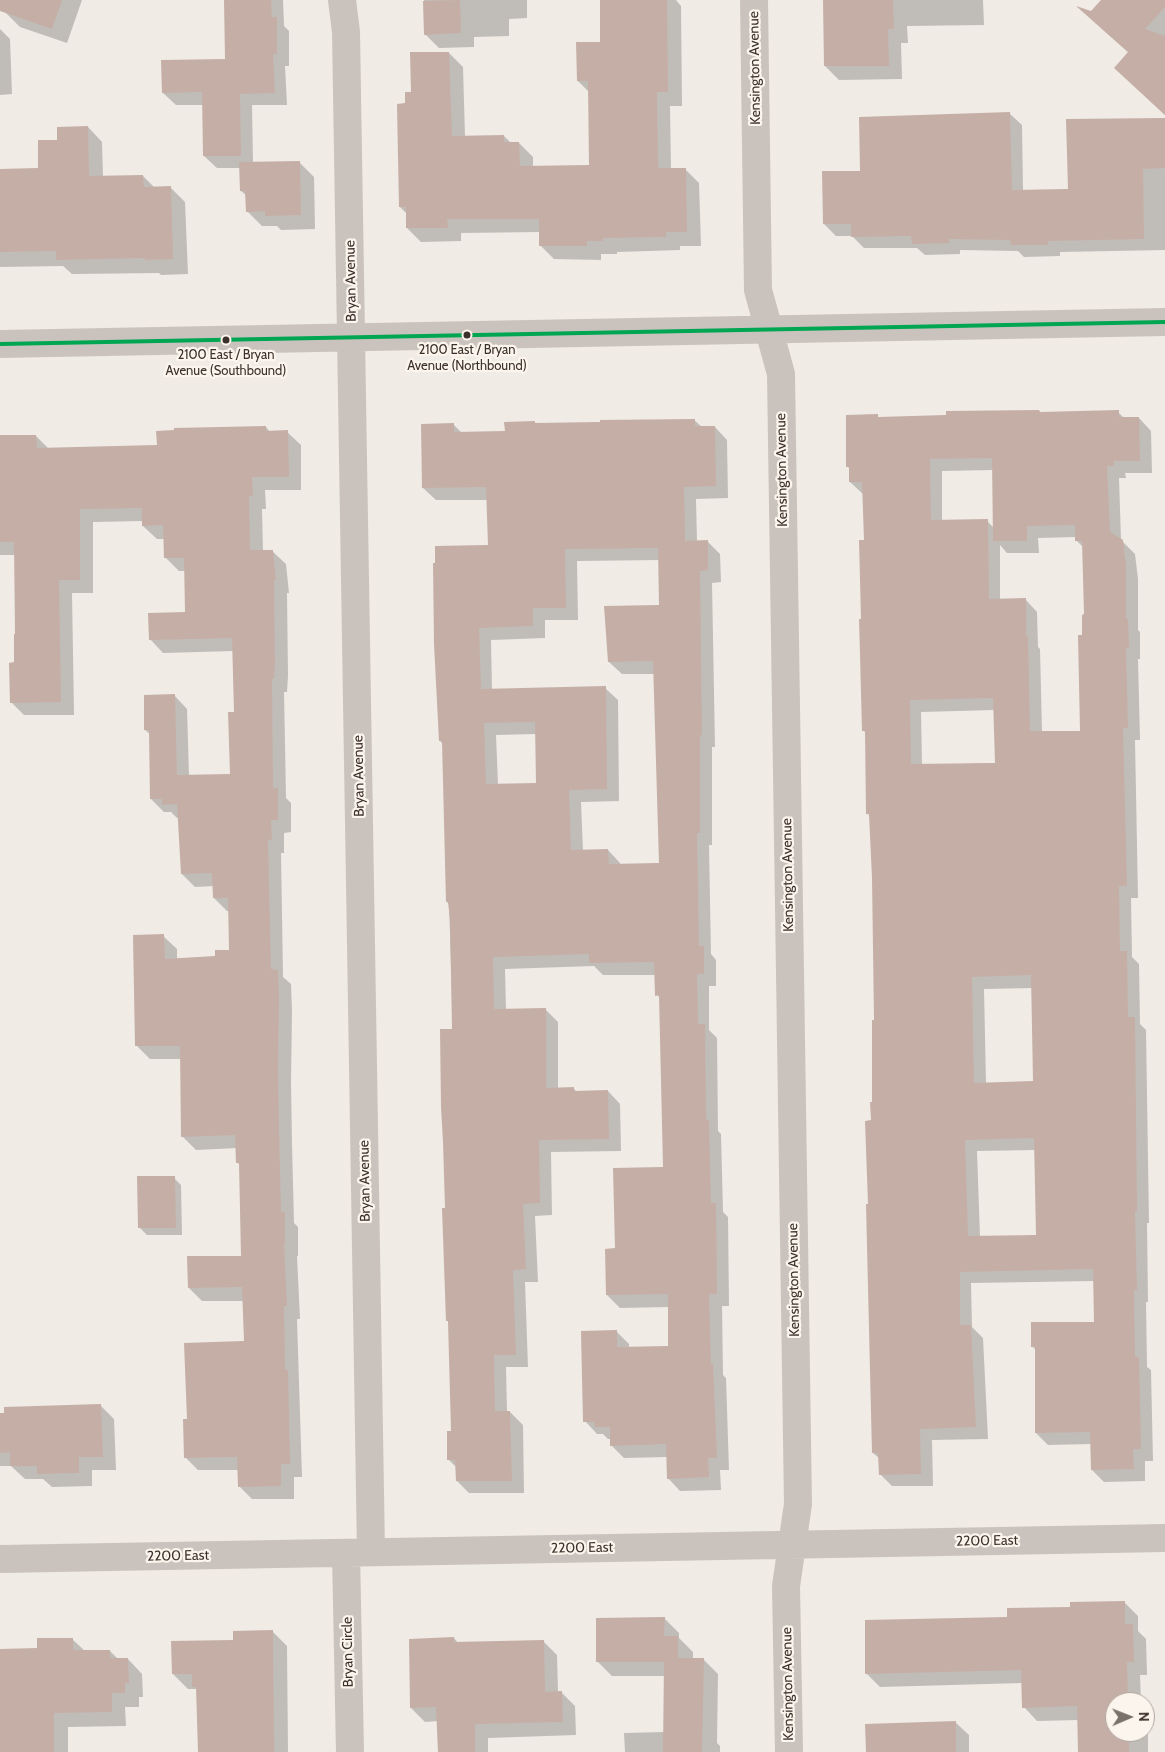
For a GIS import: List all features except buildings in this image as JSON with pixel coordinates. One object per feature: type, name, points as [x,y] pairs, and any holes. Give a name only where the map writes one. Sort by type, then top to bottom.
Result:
[{"type":"street","name":"Bryan Avenue","points":[[342,0],[346,32],[352,338],[359,1552]]},
{"type":"street","name":"Kensington Avenue","points":[[754,0],[758,290],[781,374],[798,1504],[786,1586],[788,1752]]},
{"type":"street","points":[[0,344],[1165,322]]},
{"type":"street","name":"2200 East","points":[[0,1559],[1165,1538]]},
{"type":"street","name":"Bryan Circle","points":[[350,1752],[359,1552]]},
{"type":"transit line","points":[[0,344],[1165,322]]},
{"type":"place","name":"2100 East / Bryan Avenue (Northbound)","points":[[467,335]]},
{"type":"place","name":"2100 East / Bryan Avenue (Southbound)","points":[[226,340]]}]
